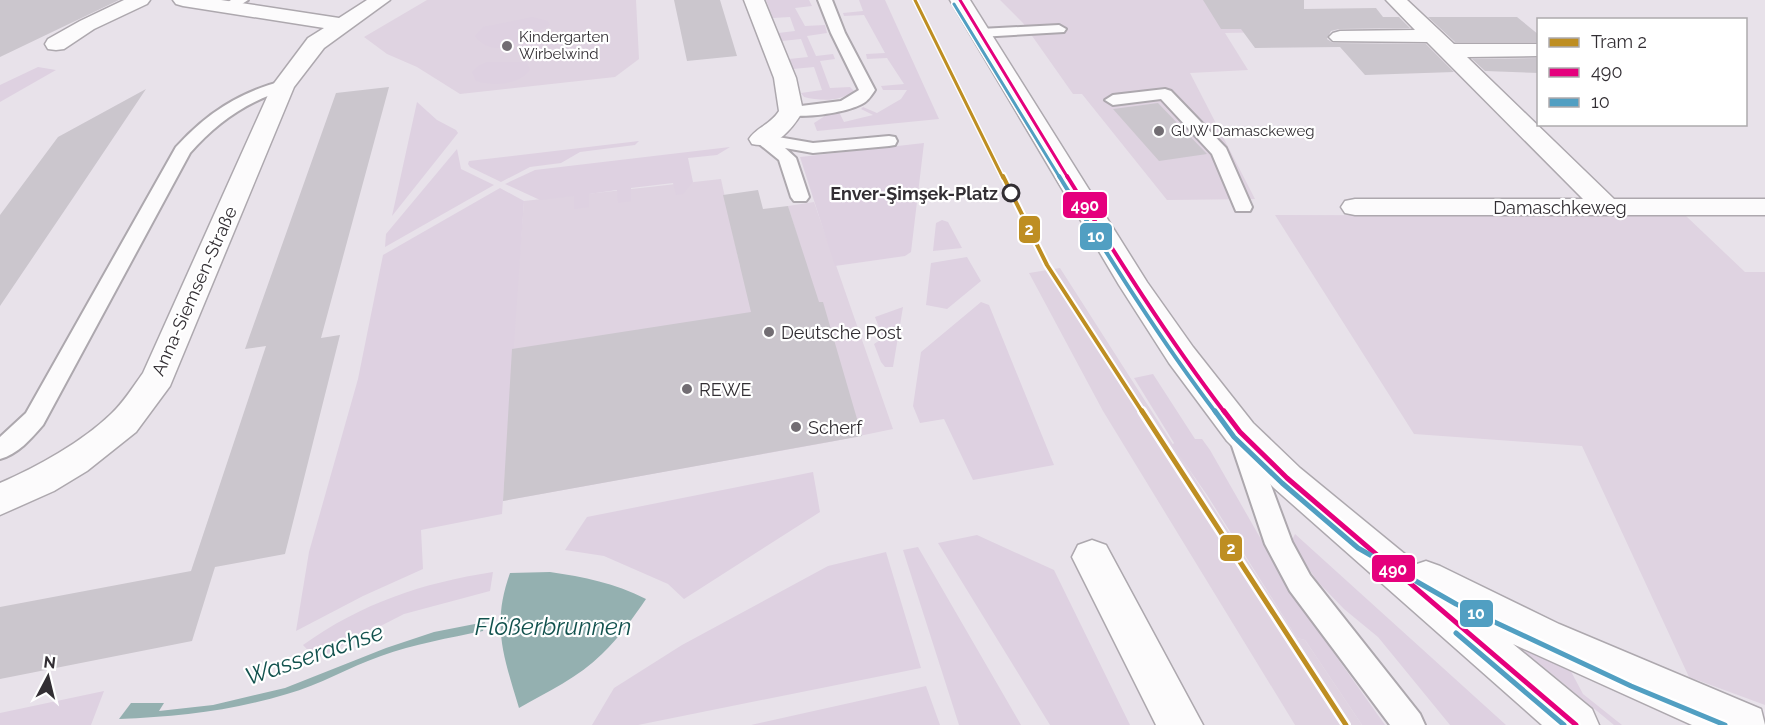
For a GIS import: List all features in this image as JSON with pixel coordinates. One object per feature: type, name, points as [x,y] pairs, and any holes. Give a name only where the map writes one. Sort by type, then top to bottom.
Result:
[{"type":"street","points":[[56,44],[87,25],[140,0]]},
{"type":"street","points":[[183,0],[235,4],[341,25]]},
{"type":"street","name":"Anna-Siemsen-Straße","points":[[0,500],[41,481],[74,461],[124,423],[158,378],[283,86],[316,44],[380,0]]},
{"type":"street","points":[[754,0],[785,78],[791,111],[781,127],[761,139]]},
{"type":"street","points":[[960,0],[1134,285],[1181,355],[1239,432],[1287,478],[1576,725]]},
{"type":"street","points":[[1396,0],[1606,206]]},
{"type":"street","points":[[1340,37],[1537,50]]},
{"type":"street","name":"Damaschkeweg","points":[[1355,207],[1765,207]]},
{"type":"street","points":[[1362,542],[1460,597],[1529,630],[1634,679],[1745,725]]},
{"type":"street","points":[[1092,557],[1180,725]]},
{"type":"lane","points":[[791,111],[845,105],[860,98],[867,90],[838,33],[825,0]]},
{"type":"lane","points":[[980,33],[1059,29]]},
{"type":"lane","points":[[0,450],[22,433],[35,419],[182,151],[198,131],[226,110],[258,91],[283,86]]},
{"type":"lane","points":[[1113,100],[1165,94],[1220,152],[1243,207]]},
{"type":"lane","points":[[761,139],[802,147],[822,148],[889,141]]},
{"type":"lane","points":[[761,139],[787,158],[800,197]]},
{"type":"lane","points":[[1239,432],[1279,544],[1300,583],[1409,725]]},
{"type":"shaded area","name":"Kindergarten Wirbelwind","points":[[427,0],[636,0],[639,59],[615,77],[460,94],[417,67],[387,54],[364,37]]},
{"type":"shaded area","points":[[766,0],[809,0],[812,6],[795,8],[805,26],[825,25],[827,33],[807,36],[816,56],[833,54],[835,59],[820,61],[830,88],[850,87],[854,91],[830,100],[804,97],[801,93],[822,90],[814,67],[793,69],[789,59],[808,57],[801,39],[782,41],[778,33],[795,31],[790,17],[773,18]]},
{"type":"shaded area","points":[[859,0],[885,0],[939,119],[817,131],[814,123],[828,114],[839,112],[844,122],[873,115],[861,109],[863,107],[877,113],[901,99],[907,90],[883,90],[881,86],[904,84],[887,58],[867,59],[866,54],[885,53],[864,15],[844,16],[843,13],[863,11]]},
{"type":"shaded area","points":[[1000,0],[1288,0],[1314,31],[1225,33],[1248,70],[1190,73],[1255,199],[1167,200],[1082,94],[1073,94],[1023,23]]},
{"type":"shaded area","points":[[532,17],[548,21],[550,25],[512,46],[496,48],[481,42],[475,36],[483,27]]},
{"type":"shaded area","points":[[487,62],[527,62],[530,70],[512,82],[490,84],[476,81],[472,72]]},
{"type":"shaded area","points":[[38,67],[56,70],[0,102],[0,85]]},
{"type":"shaded area","points":[[417,102],[437,120],[458,133],[392,216]]},
{"type":"shaded area","points":[[639,141],[635,145],[580,152],[561,163],[530,167],[501,182],[468,164],[469,161]]},
{"type":"shaded area","points":[[924,143],[911,252],[905,256],[835,266],[800,157]]},
{"type":"shaded area","points":[[730,147],[717,155],[688,158],[693,182],[683,194],[676,195],[673,183],[631,188],[631,201],[618,203],[617,190],[589,194],[589,207],[574,209],[574,196],[540,200],[505,184],[535,170]]},
{"type":"shaded area","points":[[457,149],[461,169],[494,185],[385,247],[386,234]]},
{"type":"shaded area","points":[[721,179],[740,266],[804,258],[788,206],[814,202],[893,429],[503,501],[524,201]]},
{"type":"shaded area","points":[[500,188],[524,201],[502,514],[421,530],[423,569],[363,596],[296,631],[309,552],[358,379],[383,255]]},
{"type":"shaded area","points":[[1275,215],[1686,216],[1745,272],[1765,272],[1765,705],[1689,677],[1582,446],[1414,434]]},
{"type":"shaded area","points":[[942,220],[948,222],[962,248],[933,251],[936,223]]},
{"type":"shaded area","points":[[967,257],[981,281],[947,309],[926,305],[931,263]]},
{"type":"shaded area","points":[[1060,268],[1297,638],[1305,640],[1362,725],[1295,725],[1103,411],[1029,273]]},
{"type":"shaded area","points":[[981,302],[989,305],[1054,465],[973,480],[944,419],[920,423],[913,406],[921,352]]},
{"type":"shaded area","points":[[903,307],[893,367],[885,367],[874,344],[883,338],[875,317]]},
{"type":"shaded area","points":[[1153,374],[1195,439],[1202,439],[1210,450],[1294,597],[1385,725],[1362,725],[1305,640],[1297,638],[1207,495],[1172,445],[1174,443],[1134,378]]},
{"type":"shaded area","points":[[813,472],[820,512],[684,599],[668,584],[604,556],[565,550],[587,517]]},
{"type":"shaded area","points":[[1295,534],[1506,725],[1450,725],[1378,637],[1344,609],[1317,581],[1291,542]]},
{"type":"shaded area","points":[[977,535],[1054,570],[1130,725],[1050,725],[938,543]]},
{"type":"shaded area","points":[[918,547],[1021,725],[959,725],[903,550]]},
{"type":"shaded area","points":[[886,552],[921,668],[638,725],[592,725],[614,688],[682,645],[828,566]]},
{"type":"shaded area","points":[[493,572],[490,591],[404,614],[316,659],[303,645],[325,630],[370,606],[442,582]]},
{"type":"shaded area","points":[[1512,641],[1567,664],[1583,694],[1622,725],[1614,725]]},
{"type":"shaded area","points":[[926,686],[940,725],[751,725]]},
{"type":"shaded area","points":[[104,691],[91,725],[0,725],[0,713]]},
{"type":"water","name":"Flößerbrunnen","points":[[550,572],[599,581],[646,599],[620,635],[593,662],[562,684],[519,708],[502,641],[501,609],[504,592],[510,573]]},
{"type":"water","points":[[485,622],[483,631],[393,652],[369,660],[311,686],[266,700],[204,712],[119,719],[131,703],[164,703],[159,711],[213,705],[285,688],[386,648],[434,632]]},
{"type":"building","points":[[0,0],[119,0],[0,57]]},
{"type":"building","points":[[674,0],[720,0],[737,56],[687,61]]},
{"type":"building","points":[[1203,0],[1304,0],[1304,9],[1376,8],[1383,17],[1399,17],[1410,28],[1339,29],[1331,31],[1327,39],[1333,43],[1426,44],[1454,72],[1365,75],[1340,47],[1255,48],[1241,29],[1221,29]]},
{"type":"building","points":[[1428,17],[1517,17],[1537,33],[1537,42],[1455,42]]},
{"type":"building","points":[[1537,58],[1537,73],[1485,71],[1472,59]]},
{"type":"building","points":[[389,87],[321,338],[340,335],[285,554],[215,567],[192,641],[0,679],[0,607],[191,571],[266,346],[245,349],[336,93]]},
{"type":"building","points":[[146,89],[0,306],[0,215],[58,137]]},
{"type":"building","name":"GUW Damasckeweg","points":[[1158,103],[1207,154],[1159,161],[1113,109]]},
{"type":"building","points":[[758,190],[763,209],[788,206],[819,302],[823,302],[862,436],[503,501],[512,349],[751,312],[723,195]]},
{"type":"tram line","name":"2","points":[[915,0],[1047,265],[1346,725]]},
{"type":"transit line","name":"490","points":[[960,0],[1134,285],[1181,355],[1240,432],[1287,478],[1576,725]]},
{"type":"transit line","name":"10","points":[[954,4],[1128,289],[1175,359],[1234,437],[1282,483],[1358,548],[1456,604],[1631,686],[1725,725]]},
{"type":"transit line","name":"10","points":[[1456,633],[1564,725]]},
{"type":"place","name":"Kindergarten Wirbelwind","points":[[507,46]]},
{"type":"place","name":"GUW Damasckeweg","points":[[1159,131]]},
{"type":"place","name":"Enver-Şimşek-Platz","points":[[1011,193]]},
{"type":"place","name":"Deutsche Post","points":[[769,332]]},
{"type":"place","name":"REWE","points":[[687,389]]},
{"type":"place","name":"Scherf","points":[[796,427]]},
{"type":"water label","name":"Wasserachse","points":[[314,654]]}]
